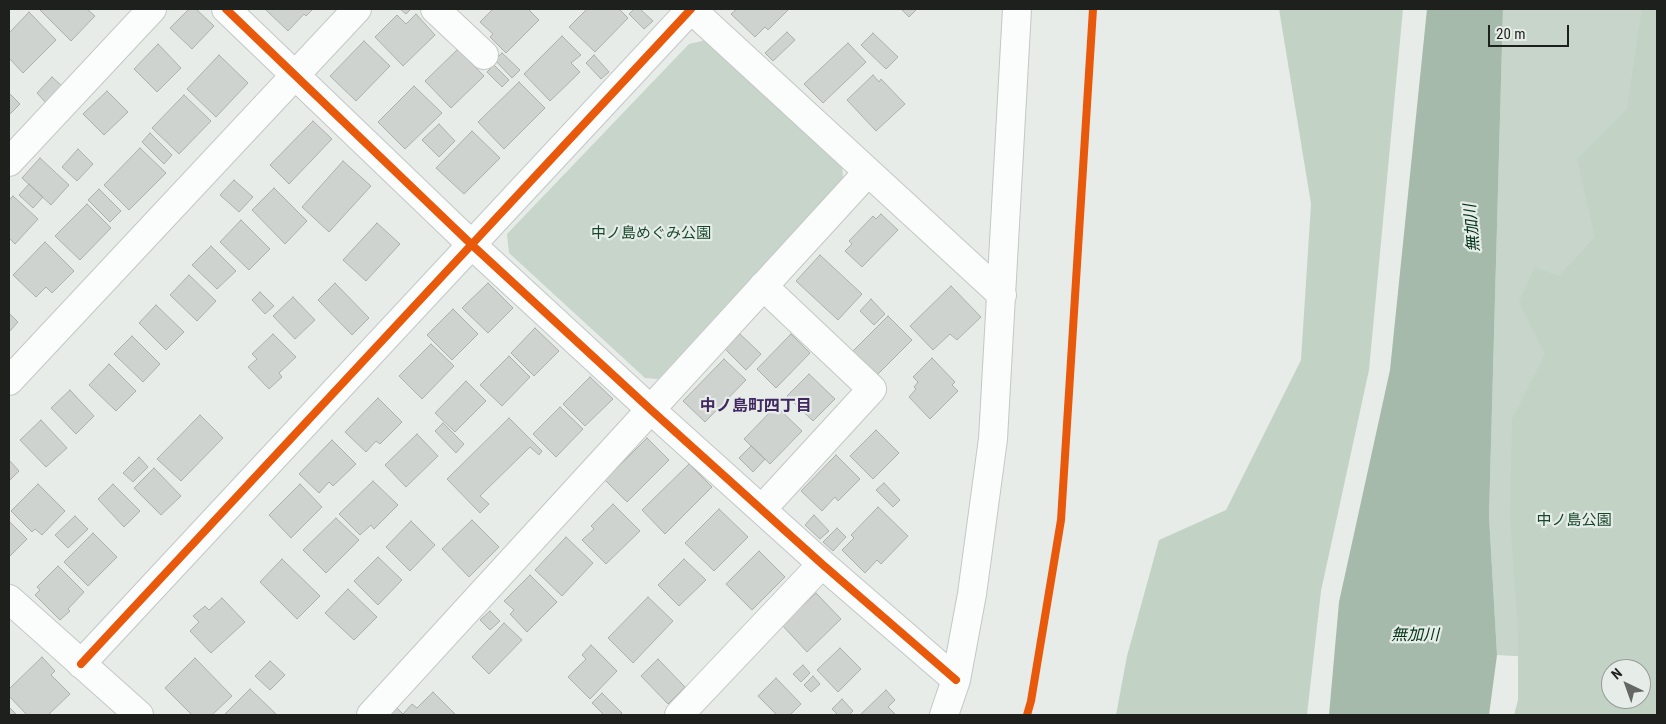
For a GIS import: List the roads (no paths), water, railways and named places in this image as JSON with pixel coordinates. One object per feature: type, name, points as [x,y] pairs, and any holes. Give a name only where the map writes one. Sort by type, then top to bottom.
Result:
[{"type":"street","points":[[9,162],[152,9]]},
{"type":"street","points":[[9,381],[357,9]]},
{"type":"street","points":[[435,9],[484,55]]},
{"type":"street","points":[[81,664],[691,9],[1002,295]]},
{"type":"street","points":[[944,715],[956,680],[972,594],[993,439],[1017,9]]},
{"type":"street","points":[[230,10],[472,245],[822,564],[956,680]]},
{"type":"street","points":[[371,715],[868,172]]},
{"type":"street","points":[[762,510],[872,389],[763,286]]},
{"type":"street","points":[[680,715],[822,564]]},
{"type":"street","points":[[9,599],[139,715]]},
{"type":"water","name":"無加川","points":[[1427,9],[1503,9],[1489,516],[1497,655],[1489,715],[1329,715],[1339,602],[1390,370]]},
{"type":"district","name":"中ノ島町四丁目","points":[[756,407]]},
{"type":"park label","name":"中ノ島めぐみ公園","points":[[651,234]]},
{"type":"park label","name":"中ノ島公園","points":[[1574,521]]}]
